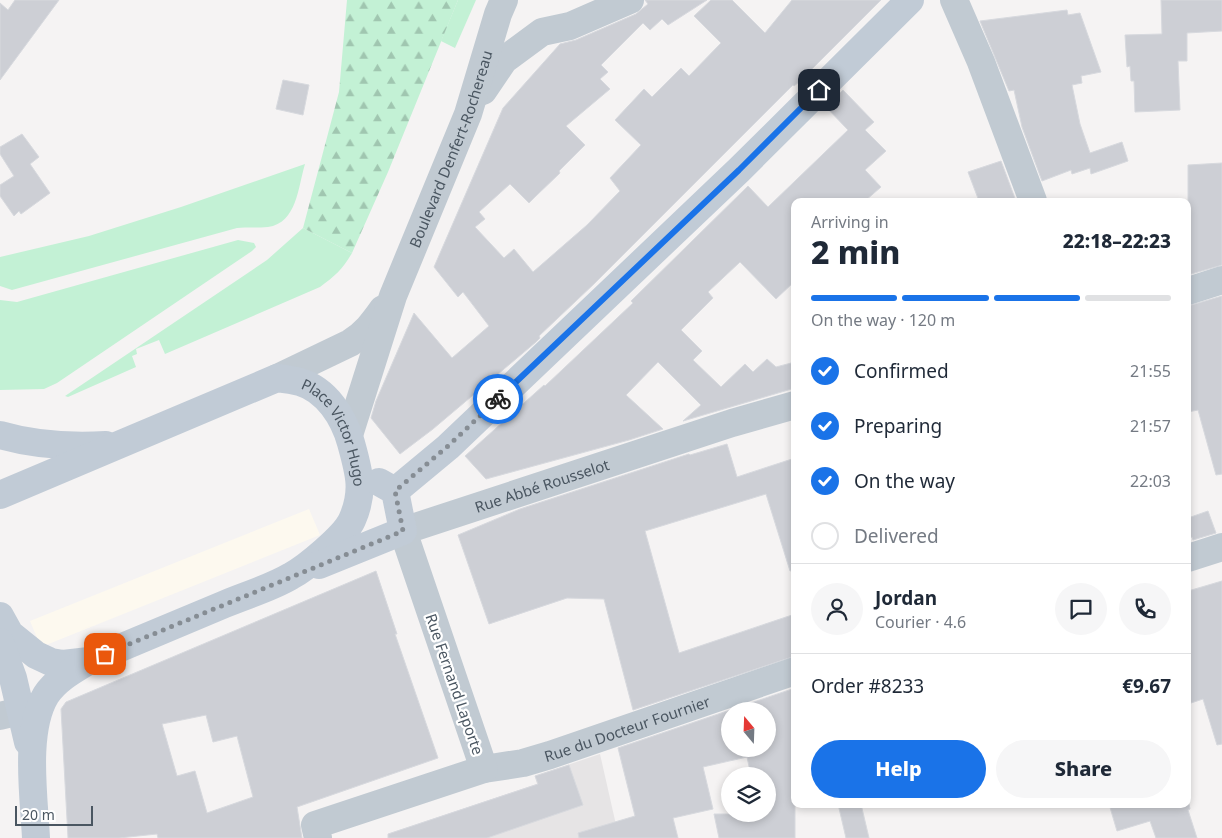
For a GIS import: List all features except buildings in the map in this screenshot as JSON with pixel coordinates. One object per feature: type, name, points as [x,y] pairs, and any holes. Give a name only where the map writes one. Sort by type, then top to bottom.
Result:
[{"type":"main road","points":[[395,491],[448,446],[732,177],[910,0]]},
{"type":"main road","name":"Place Victor Hugo","points":[[0,495],[277,378],[300,382],[320,394],[339,413],[359,470],[360,487],[359,498],[351,521],[344,532],[292,576],[89,661],[63,664],[50,662],[36,655],[10,634],[0,616]]},
{"type":"main road","points":[[0,435],[45,444],[84,446],[122,444]]},
{"type":"main road","points":[[359,470],[395,491],[403,531]]},
{"type":"main road","name":"Rue Abbé Rousselot","points":[[292,576],[403,531]]},
{"type":"main road","points":[[0,642],[12,678],[32,757],[36,838]]},
{"type":"main road","points":[[20,712],[46,694],[62,677],[89,661]]},
{"type":"street","points":[[468,114],[504,60],[542,32],[570,26],[630,0]]},
{"type":"street","points":[[954,0],[981,62],[1032,198]]},
{"type":"street","points":[[501,7],[542,32]]},
{"type":"street","name":"Boulevard Denfert-Rochereau","points":[[348,435],[393,296],[468,114],[501,7]]},
{"type":"street","points":[[1191,290],[1222,280]]},
{"type":"street","name":"Boulevard Denfert-Rochereau","points":[[277,378],[362,336],[393,296]]},
{"type":"street","name":"Rue Abbé Rousselot","points":[[403,531],[732,423],[791,406]]},
{"type":"street","name":"Rue Fernand Laporte","points":[[316,831],[484,768],[403,531]]},
{"type":"street","points":[[1191,557],[1222,548]]},
{"type":"street","name":"Rue du Docteur Fournier","points":[[484,768],[523,763],[791,672]]},
{"type":"shaded area","points":[[309,509],[320,535],[41,647],[30,621]]},
{"type":"shaded area","points":[[600,754],[619,838],[416,838],[427,821],[537,784],[535,776]]},
{"type":"green space","points":[[347,0],[458,0],[388,172],[352,253],[303,228],[339,92]]},
{"type":"green space","points":[[458,0],[476,0],[455,48],[441,41]]},
{"type":"green space","points":[[305,164],[295,203],[285,219],[278,224],[268,227],[237,228],[12,290],[0,286],[0,257],[89,236],[181,207]]},
{"type":"green space","points":[[303,228],[352,253],[338,272],[320,287],[165,354],[159,340],[136,349],[137,354],[132,356],[136,367],[68,397],[65,396],[267,260]]},
{"type":"green space","points":[[238,240],[254,243],[256,247],[57,383],[44,389],[0,390],[0,300],[17,302]]},
{"type":"way so far","points":[[105,654],[403,531],[395,491],[448,446],[498,399]]},
{"type":"route","points":[[498,399],[739,170],[819,90]]}]
